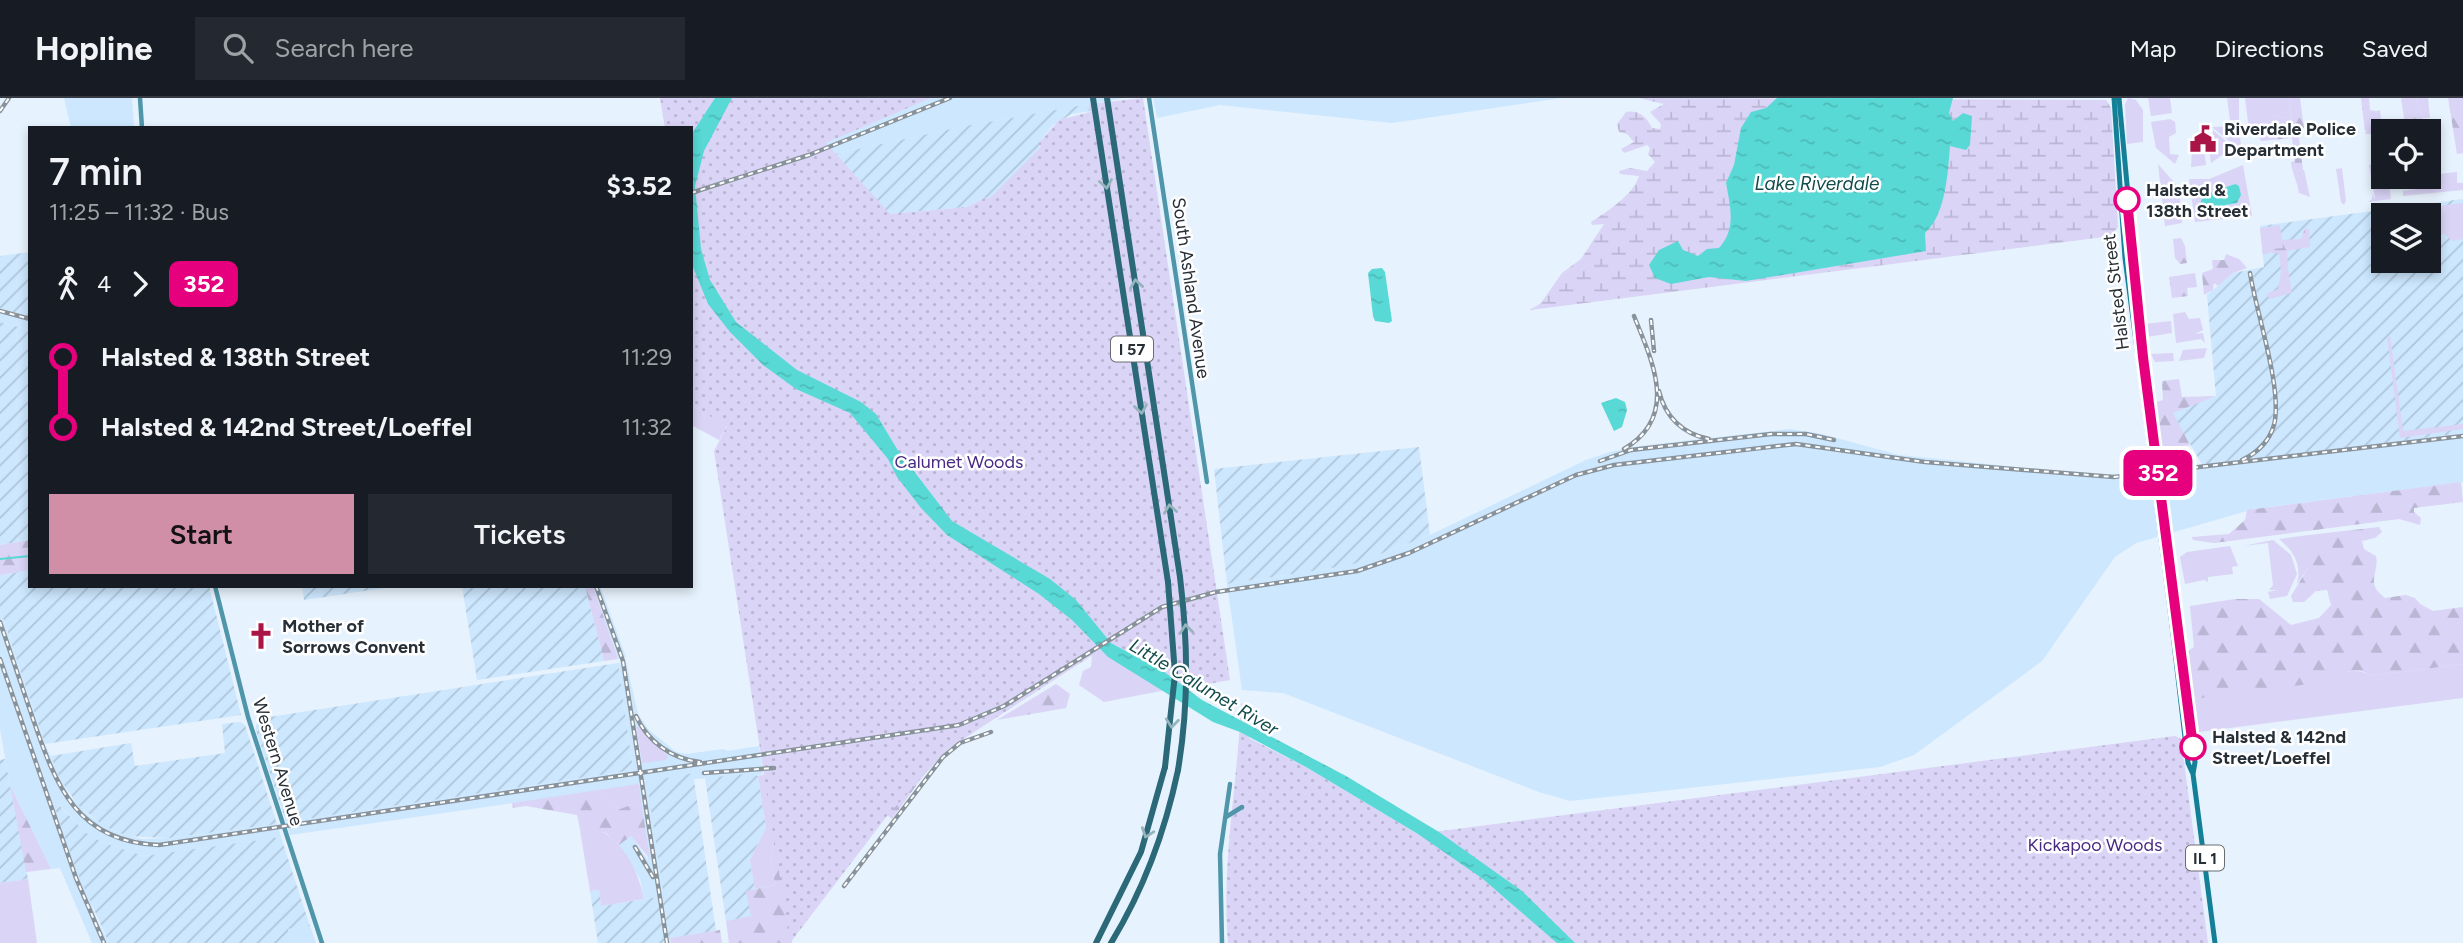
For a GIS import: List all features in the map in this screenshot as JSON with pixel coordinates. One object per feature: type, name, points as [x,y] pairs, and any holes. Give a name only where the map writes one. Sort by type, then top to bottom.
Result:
[{"type":"highway","name":"I 57","points":[[1093,98],[1168,582],[1175,674],[1165,767],[1140,852],[1096,943]]},
{"type":"highway","name":"I 57","points":[[1107,98],[1180,577],[1188,669],[1187,704],[1178,770],[1154,855],[1128,915],[1111,943]]},
{"type":"main road","points":[[140,98],[142,126]]},
{"type":"main road","name":"South Ashland Avenue","points":[[1149,98],[1207,482]]},
{"type":"main road","name":"Halsted Street","points":[[2116,98],[2141,357],[2174,625],[2195,762],[2193,774],[2215,943]]},
{"type":"main road","name":"Western Avenue","points":[[216,588],[248,718],[322,943]]},
{"type":"main road","points":[[1222,943],[1219,886],[1230,784]]},
{"type":"main road","points":[[1225,817],[1242,807]]},
{"type":"shaded area","points":[[64,98],[132,98],[134,126],[71,126]]},
{"type":"shaded area","points":[[931,98],[1124,98],[960,127],[835,154],[826,143]]},
{"type":"shaded area","points":[[1153,98],[1562,98],[1392,123],[1220,105],[1157,118]]},
{"type":"shaded area","points":[[1089,104],[1090,111],[1072,114],[1053,125],[1038,144],[1041,147],[1034,157],[989,200],[987,197],[967,207],[889,214],[835,154],[960,127]]},
{"type":"shaded area","points":[[2463,199],[2463,433],[2203,466],[2172,413],[2216,396],[2207,295],[2233,273],[2264,267],[2260,226],[2371,211],[2371,273],[2441,273],[2441,203],[2433,203]]},
{"type":"shaded area","points":[[28,252],[28,316],[0,308],[0,256]]},
{"type":"shaded area","points":[[0,308],[28,316],[28,329],[0,322]]},
{"type":"shaded area","points":[[0,322],[28,329],[28,540],[0,545]]},
{"type":"shaded area","points":[[1790,429],[1822,434],[1899,455],[2106,476],[2463,433],[2463,482],[2254,509],[2136,543],[2115,557],[2042,661],[1914,755],[1880,767],[1570,801],[1539,792],[1283,693],[1242,690],[1227,584],[1351,565],[1430,535],[1586,460],[1610,452],[1639,446]]},
{"type":"shaded area","points":[[1419,447],[1430,535],[1351,565],[1227,584],[1214,469]]},
{"type":"shaded area","points":[[28,570],[28,588],[209,588],[241,715],[45,744],[0,609],[0,575]]},
{"type":"shaded area","points":[[302,588],[385,588],[304,600]]},
{"type":"shaded area","points":[[462,588],[586,588],[604,661],[477,680]]},
{"type":"shaded area","points":[[594,588],[601,588],[626,657],[618,659]]},
{"type":"shaded area","points":[[0,609],[45,744],[69,795],[90,816],[114,831],[141,839],[277,824],[281,837],[144,856],[101,842],[85,832],[59,804],[96,918],[109,943],[92,943],[60,868],[51,869],[10,785],[0,729]]},
{"type":"shaded area","points":[[626,662],[638,714],[648,729],[676,752],[686,754],[723,749],[728,751],[759,746],[763,773],[758,776],[694,779],[693,774],[664,896],[644,899],[640,879],[619,845],[631,835],[648,860],[638,785],[290,835],[286,822],[633,770],[618,663]],"holes":[[[636,727],[640,727],[668,756],[642,763]]]},
{"type":"shaded area","points":[[618,663],[633,770],[286,822],[256,731],[256,725],[263,718]]},
{"type":"shaded area","points":[[240,722],[245,725],[277,824],[168,838],[127,836],[104,826],[78,805],[60,779],[51,756],[131,743],[135,766],[225,753],[222,724]]},
{"type":"shaded area","points":[[5,759],[28,879],[0,883],[0,760]]},
{"type":"shaded area","points":[[693,773],[716,931],[670,938],[671,943],[598,943],[590,891],[599,890],[601,906],[664,896],[647,782]]},
{"type":"shaded area","points":[[747,774],[758,776],[766,828],[750,860],[755,889],[747,892],[752,917],[726,921],[705,778]]},
{"type":"shaded area","points":[[58,804],[85,832],[101,842],[144,856],[281,837],[310,926],[288,929],[290,943],[109,943],[76,869],[54,805]]},
{"type":"shaded area","points":[[310,926],[316,943],[290,943],[288,929]]},
{"type":"green space","name":"Calumet Woods","points":[[660,98],[931,98],[826,143],[890,214],[967,207],[987,197],[989,199],[1041,147],[1038,144],[1059,120],[1090,112],[1089,104],[1143,98],[1230,680],[1185,688],[1163,671],[1111,643],[948,749],[887,816],[790,943],[714,451],[727,426],[693,406],[693,126],[665,126]]},
{"type":"green space","points":[[1639,98],[2106,100],[2111,108],[2118,227],[2112,235],[2104,237],[1530,310],[1541,303],[1562,273],[1581,259],[1604,224],[1592,225],[1591,222],[1619,202],[1636,183],[1639,176],[1620,174],[1619,171],[1630,168],[1647,171],[1655,162],[1648,154],[1650,148],[1647,145],[1624,153],[1621,149],[1634,142],[1627,134],[1619,132],[1617,124],[1626,112],[1638,113],[1652,128],[1660,129],[1661,124],[1650,112],[1664,104]]},
{"type":"green space","points":[[2128,98],[2136,100],[2143,110],[2143,142],[2127,144],[2125,104]]},
{"type":"green space","points":[[2148,98],[2170,98],[2172,113],[2151,116]]},
{"type":"green space","points":[[2227,98],[2239,98],[2239,120],[2230,120]]},
{"type":"green space","points":[[2245,98],[2289,98],[2292,119],[2277,115],[2258,129],[2249,130]]},
{"type":"green space","points":[[2289,98],[2300,98],[2304,128],[2298,130],[2303,170],[2296,171],[2292,138],[2261,141],[2259,136],[2249,134],[2249,130],[2258,129],[2277,115],[2292,119]]},
{"type":"green space","points":[[2361,98],[2369,98],[2370,110],[2376,111],[2374,116],[2367,114],[2371,127],[2365,131]]},
{"type":"green space","points":[[2401,98],[2416,98],[2423,118],[2404,119]]},
{"type":"green space","points":[[2416,98],[2428,98],[2430,118],[2423,118]]},
{"type":"green space","points":[[2448,98],[2463,98],[2463,153],[2457,154]]},
{"type":"green space","points":[[2380,110],[2381,119],[2371,119],[2371,134],[2365,134],[2370,122],[2367,114]]},
{"type":"green space","points":[[2170,119],[2175,122],[2176,133],[2169,137],[2170,154],[2179,155],[2175,164],[2156,148],[2151,122]]},
{"type":"green space","points":[[2239,126],[2241,146],[2235,146],[2212,127]]},
{"type":"green space","points":[[2213,130],[2233,147],[2211,163],[2209,148],[2213,147]]},
{"type":"green space","points":[[2204,149],[2206,165],[2191,167],[2192,150]]},
{"type":"green space","points":[[2295,161],[2296,171],[2304,170],[2310,197],[2299,193],[2291,162]]},
{"type":"green space","points":[[2158,164],[2179,188],[2182,223],[2165,226]]},
{"type":"green space","points":[[2243,165],[2252,216],[2195,222],[2189,179],[2209,179]],"holes":[[[2235,184],[2237,203],[2208,208],[2206,194]]]},
{"type":"green space","points":[[2342,168],[2346,201],[2344,205],[2341,202],[2336,169]]},
{"type":"green space","points":[[2457,172],[2457,183],[2463,183],[2463,190],[2403,196],[2403,191],[2441,189],[2441,174]]},
{"type":"green space","points":[[2373,189],[2390,189],[2391,199],[2368,202],[2372,199],[2372,194],[2375,199]]},
{"type":"green space","points":[[2463,203],[2463,239],[2452,241],[2441,234],[2441,206]]},
{"type":"green space","points":[[2280,225],[2283,248],[2263,255],[2260,228]]},
{"type":"green space","points":[[2305,228],[2309,229],[2310,247],[2287,251],[2288,269],[2281,271],[2279,253],[2273,254],[2272,249],[2283,248],[2282,240],[2301,239]]},
{"type":"green space","points":[[2181,238],[2187,263],[2180,264],[2175,258],[2173,239]]},
{"type":"green space","points":[[2226,254],[2239,259],[2247,268],[2233,273],[2218,286],[2214,283],[2213,290],[2204,295],[2202,273],[2213,269],[2212,260],[2224,260]]},
{"type":"green space","points":[[2288,269],[2292,293],[2269,299],[2267,294],[2278,289],[2281,271]]},
{"type":"green space","points":[[2195,273],[2197,287],[2187,288],[2188,296],[2172,298],[2169,277]]},
{"type":"green space","points":[[2185,312],[2189,319],[2200,318],[2203,330],[2195,334],[2203,333],[2205,343],[2201,339],[2176,343],[2173,314]]},
{"type":"green space","points":[[2171,321],[2172,333],[2146,337],[2144,324]]},
{"type":"green space","points":[[2390,336],[2403,431],[2463,424],[2463,429],[2400,438],[2387,337]]},
{"type":"green space","points":[[2207,348],[2204,358],[2179,361],[2183,350]]},
{"type":"green space","points":[[2173,353],[2174,361],[2155,362],[2151,354]]},
{"type":"green space","points":[[2179,379],[2182,397],[2216,396],[2173,413],[2190,445],[2163,449],[2156,429],[2153,403],[2163,400],[2162,381]]},
{"type":"green space","points":[[693,406],[727,425],[719,440],[693,426]]},
{"type":"green space","points":[[2461,482],[2463,502],[2414,508],[2414,512],[2421,518],[2420,525],[2399,519],[2214,543],[2193,540],[2192,537],[2229,534],[2245,520],[2247,510]]},
{"type":"green space","points":[[2379,527],[2382,532],[2375,538],[2362,541],[2364,549],[2376,556],[2375,587],[2385,598],[2406,595],[2433,611],[2463,607],[2463,664],[2371,676],[2365,672],[2353,671],[2324,682],[2194,699],[2188,651],[2194,647],[2190,606],[2235,599],[2259,599],[2291,625],[2319,618],[2331,605],[2327,590],[2316,591],[2304,602],[2293,602],[2291,596],[2309,566],[2309,535]]},
{"type":"green space","points":[[2309,535],[2309,566],[2297,584],[2295,559],[2289,548],[2279,539]]},
{"type":"green space","points":[[28,540],[28,570],[0,575],[0,545]]},
{"type":"green space","points":[[2273,540],[2291,555],[2297,574],[2287,596],[2270,599],[2268,592],[2277,590],[2269,590],[2273,585],[2268,543],[2243,546]]},
{"type":"green space","points":[[2230,546],[2238,566],[2232,567],[2233,574],[2208,577],[2208,582],[2204,580],[2185,584],[2180,557],[2187,552]]},
{"type":"green space","points":[[586,588],[594,588],[618,659],[604,661]]},
{"type":"green space","points":[[1101,649],[1166,690],[1104,702],[1079,685],[1083,671],[1091,667],[1092,655]]},
{"type":"green space","points":[[2463,664],[2463,698],[2199,732],[2194,699],[2331,679],[2351,671],[2371,676]]},
{"type":"green space","points":[[1056,684],[1070,694],[1066,708],[997,720]]},
{"type":"green space","name":"Kickapoo Woods","points":[[1241,703],[1246,705],[1249,738],[1306,767],[1418,834],[2175,736],[2181,739],[2208,943],[1228,943],[1228,853]]},
{"type":"green space","points":[[636,727],[668,756],[666,760],[642,763]]},
{"type":"green space","points":[[931,765],[892,819],[883,812],[788,895],[792,943],[729,943],[726,921],[751,916],[746,891],[775,885],[771,860],[777,826]]},
{"type":"green space","points":[[774,772],[777,826],[771,860],[775,885],[755,889],[750,860],[766,828],[758,776]]},
{"type":"green space","points":[[639,784],[641,801],[620,809],[608,803],[598,790]]},
{"type":"green space","points":[[10,785],[51,869],[26,872]]},
{"type":"green space","points":[[598,790],[608,803],[620,809],[641,801],[650,859],[631,836],[619,845],[606,833],[579,824],[577,815],[526,806],[513,808],[512,803]]},
{"type":"green space","points":[[579,824],[605,833],[624,851],[641,886],[644,899],[601,906],[599,890],[590,891]]},
{"type":"green space","points":[[28,879],[37,943],[0,943],[0,883]]},
{"type":"green space","points":[[720,930],[722,943],[671,943],[670,938]]},
{"type":"water","points":[[715,98],[732,98],[704,151],[695,186],[701,249],[710,280],[736,322],[797,370],[861,402],[876,414],[897,449],[952,521],[1050,579],[1076,600],[1111,643],[1163,671],[1202,700],[1346,776],[1439,832],[1522,891],[1575,943],[1557,943],[1483,879],[1418,834],[1306,767],[1240,732],[1213,722],[1108,657],[1072,620],[1039,594],[947,535],[921,508],[897,477],[888,459],[850,413],[796,389],[763,365],[730,332],[708,304],[693,267],[693,132]]},
{"type":"water","name":"Lake Riverdale","points":[[1777,98],[1953,98],[1949,113],[1953,121],[1963,113],[1972,116],[1970,145],[1966,150],[1950,146],[1945,192],[1937,215],[1925,233],[1926,251],[1746,281],[1709,277],[1671,284],[1655,278],[1649,265],[1659,250],[1678,241],[1683,250],[1698,256],[1707,249],[1719,248],[1725,240],[1731,217],[1726,183],[1734,165],[1741,128],[1751,112],[1766,108]]},
{"type":"water","points":[[2235,184],[2239,186],[2241,195],[2237,203],[2208,208],[2200,204],[2203,195]]},
{"type":"water","points":[[1382,268],[1385,272],[1392,321],[1389,323],[1375,321],[1373,316],[1368,273],[1372,269]]},
{"type":"water","points":[[1616,398],[1625,402],[1627,410],[1622,427],[1614,431],[1601,403]]},
{"type":"waterway","points":[[0,559],[28,556]]},
{"type":"railway","points":[[0,111],[9,98]]},
{"type":"railway","points":[[693,192],[809,155],[950,98]]},
{"type":"railway","points":[[2242,460],[2266,442],[2274,425],[2276,410],[2272,371],[2250,273]]},
{"type":"railway","points":[[0,311],[28,318]]},
{"type":"railway","points":[[1624,449],[1641,436],[1652,421],[1657,404],[1654,369],[1634,316]]},
{"type":"railway","points":[[1651,320],[1654,351]]},
{"type":"railway","points":[[1659,391],[1666,409],[1676,423],[1691,433],[1709,439]]},
{"type":"railway","points":[[1600,461],[1631,450],[1771,434],[1806,434],[1834,440]]},
{"type":"railway","points":[[0,622],[42,744],[61,788],[89,821],[108,833],[131,841],[159,845],[959,725],[1004,706],[1162,607],[1216,592],[1357,571],[1409,553],[1576,475],[1614,465],[1796,444],[1925,462],[2114,477],[2463,436]]},
{"type":"railway","points":[[597,588],[623,661],[667,943]]},
{"type":"railway","points":[[0,659],[76,878],[104,943]]},
{"type":"railway","points":[[636,716],[647,734],[662,748],[680,757],[700,762]]},
{"type":"railway","points":[[844,886],[943,757],[960,743],[991,732]]},
{"type":"railway","points":[[704,773],[774,768]]},
{"type":"railway","points":[[635,847],[653,877]]},
{"type":"bus line","name":"352","points":[[2127,200],[2143,357],[2193,747]]},
{"type":"place","name":"Riverdale Police Department","points":[[2203,139]]},
{"type":"place","name":"Halsted & 138th Street","points":[[2127,200]]},
{"type":"place","name":"Mother of Sorrows Convent","points":[[261,636]]},
{"type":"place","name":"Halsted & 142nd Street/Loeffel","points":[[2193,747]]},
{"type":"water label","name":"Little Calumet River","points":[[1204,687]]}]
